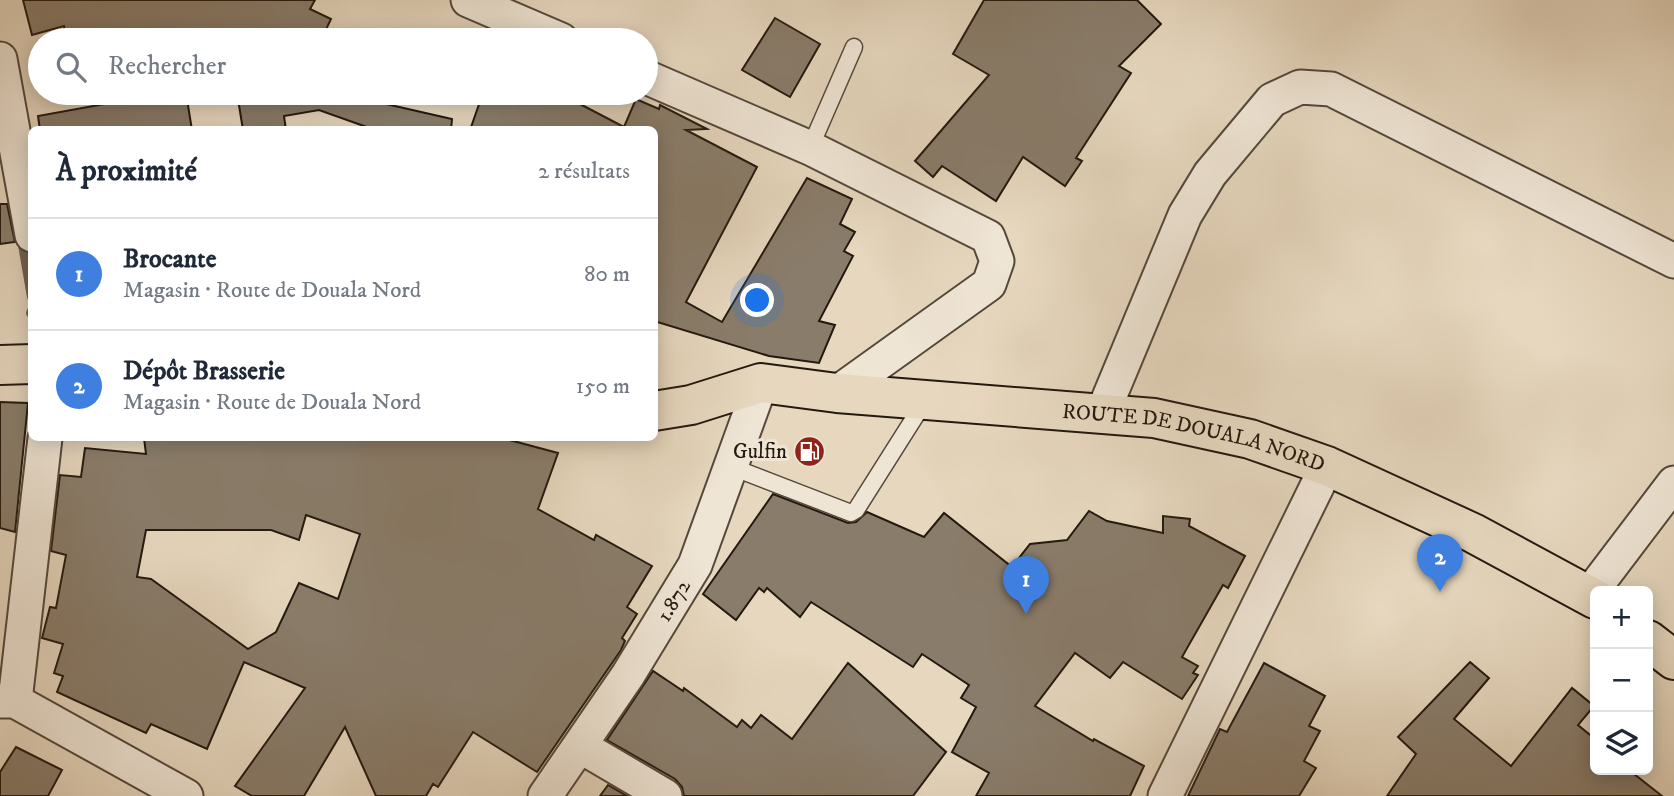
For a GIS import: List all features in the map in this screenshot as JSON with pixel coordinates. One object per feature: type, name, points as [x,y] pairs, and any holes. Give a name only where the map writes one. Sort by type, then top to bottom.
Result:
[{"type":"main road","points":[[0,365],[28,364]]},
{"type":"main road","name":"ROUTE DE DOUALA NORD","points":[[761,383],[837,393],[1103,412],[1154,418],[1250,439],[1327,466],[1473,533],[1590,596]]},
{"type":"main road","points":[[658,410],[691,405],[761,383]]},
{"type":"main road","points":[[1653,644],[1674,660]]},
{"type":"street","points":[[468,0],[533,28]]},
{"type":"street","points":[[0,59],[28,213]]},
{"type":"street","points":[[658,82],[810,148],[988,237],[997,261],[989,284],[837,393]]},
{"type":"street","points":[[1103,412],[1191,204],[1210,174],[1272,100],[1300,87],[1331,89],[1674,261]]},
{"type":"street","name":"1.872","points":[[545,796],[580,746],[695,565],[761,383]]},
{"type":"street","points":[[44,441],[8,701],[186,796]]},
{"type":"street","points":[[1165,796],[1327,466]]},
{"type":"street","points":[[1600,586],[1674,483]]},
{"type":"street","points":[[580,746],[665,796]]},
{"type":"lane","points":[[810,148],[854,47]]},
{"type":"lane","points":[[732,467],[854,512],[925,400]]},
{"type":"building","points":[[23,0],[315,0],[310,9],[331,19],[327,28],[30,28]]},
{"type":"building","points":[[984,0],[1137,0],[1161,24],[1119,66],[1131,73],[1076,158],[1082,161],[1065,186],[1023,157],[996,201],[942,166],[933,177],[915,161],[989,75],[953,54]]},
{"type":"building","points":[[775,18],[820,44],[790,97],[742,70]]},
{"type":"building","points":[[99,105],[188,105],[191,126],[39,126],[38,116]]},
{"type":"building","points":[[239,105],[391,105],[452,119],[451,126],[364,126],[319,110],[284,116],[285,126],[242,126]]},
{"type":"building","points":[[479,105],[582,105],[622,126],[471,126]]},
{"type":"building","points":[[633,105],[650,105],[659,109],[660,105],[707,129],[686,130],[757,167],[686,302],[722,322],[807,178],[852,199],[840,224],[855,232],[844,251],[853,256],[819,321],[835,325],[819,363],[769,356],[658,322],[658,126],[624,126]]},
{"type":"building","points":[[0,204],[7,204],[15,242],[0,244]]},
{"type":"building","points":[[0,402],[28,403],[15,532],[0,528]]},
{"type":"building","points":[[144,441],[513,441],[558,453],[538,509],[594,540],[596,535],[652,566],[627,607],[637,614],[622,638],[625,641],[621,650],[537,772],[473,732],[438,787],[433,784],[426,796],[376,796],[345,727],[304,796],[252,796],[235,786],[305,688],[244,662],[207,749],[151,724],[146,733],[57,692],[63,676],[54,673],[63,644],[42,638],[50,607],[56,608],[66,555],[51,551],[60,475],[81,477],[85,448],[146,454]],"holes":[[[306,515],[360,534],[338,599],[299,583],[276,632],[248,649],[151,579],[137,577],[146,530],[271,530],[299,540]]]},
{"type":"building","points":[[773,494],[848,523],[856,522],[867,512],[924,537],[944,513],[1012,567],[1030,544],[1067,540],[1089,511],[1107,521],[1163,533],[1163,516],[1190,519],[1189,526],[1245,556],[1228,588],[1223,585],[1182,657],[1198,666],[1193,673],[1198,675],[1182,699],[1123,662],[1110,678],[1075,653],[1035,706],[1093,741],[1094,739],[1144,766],[1130,796],[976,796],[989,773],[952,752],[976,707],[961,698],[969,685],[922,654],[913,667],[811,602],[800,617],[767,588],[764,592],[759,588],[736,620],[703,594]]},
{"type":"building","points":[[1470,662],[1489,678],[1454,719],[1511,766],[1572,688],[1590,703],[1590,711],[1578,725],[1590,735],[1590,775],[1635,775],[1662,796],[1387,796],[1416,754],[1398,737]]},
{"type":"building","points":[[848,663],[946,752],[913,796],[684,796],[682,787],[675,779],[607,740],[653,671],[683,691],[684,688],[737,727],[742,720],[751,728],[761,715],[792,739]]},
{"type":"building","points":[[1264,663],[1325,696],[1309,726],[1320,731],[1304,761],[1316,768],[1299,796],[1188,796],[1220,729],[1227,732]]},
{"type":"building","points":[[16,747],[62,770],[48,796],[0,796],[0,772]]},
{"type":"building","points":[[608,785],[627,796],[600,796]]},
{"type":"waterway","points":[[22,239],[28,274]]},
{"type":"place","name":"Gulfin","points":[[810,451]]},
{"type":"place","name":"Dépôt Brasserie","points":[[1440,592]]},
{"type":"place","name":"Brocante","points":[[1026,614]]}]
